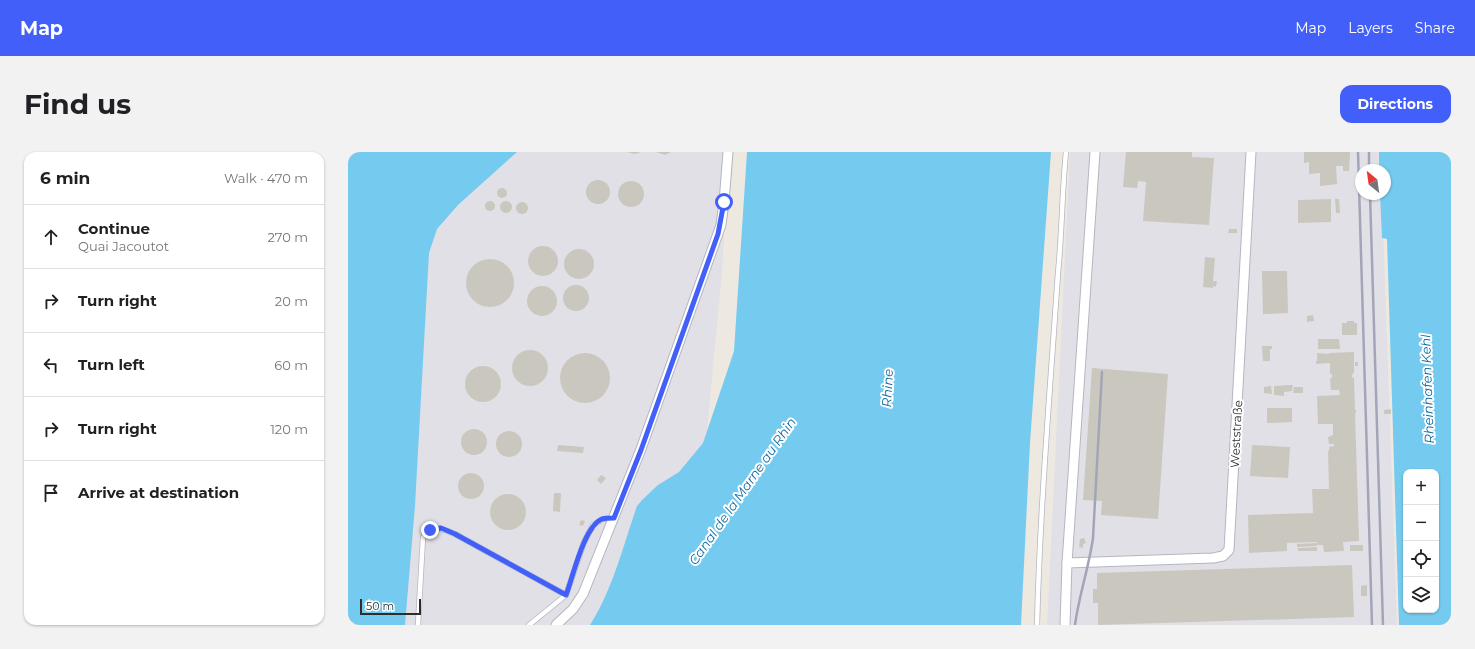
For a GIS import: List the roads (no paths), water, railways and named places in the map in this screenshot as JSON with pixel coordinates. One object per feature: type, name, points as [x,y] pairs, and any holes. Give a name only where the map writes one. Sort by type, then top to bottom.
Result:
[{"type":"street","points":[[556,625],[573,609],[583,594],[641,450],[720,229],[728,152]]},
{"type":"street","points":[[1065,625],[1067,563],[1095,152]]},
{"type":"street","name":"Weststraße","points":[[1067,563],[1213,558],[1223,556],[1229,550],[1251,152]]},
{"type":"lane","points":[[1037,625],[1038,566],[1066,152]]},
{"type":"lane","points":[[529,625],[566,595],[584,542],[593,525],[603,518],[614,518]]},
{"type":"lane","points":[[418,625],[422,537],[430,530],[441,528],[455,534],[566,595]]},
{"type":"water","points":[[348,152],[517,152],[458,205],[437,229],[429,253],[415,506],[405,625],[348,625]]},
{"type":"water","points":[[747,152],[1051,152],[1030,443],[1021,625],[590,625],[611,582],[637,506],[658,485],[679,472],[703,443],[734,351]]},
{"type":"water","name":"Rheinhafen Kehl","points":[[1379,152],[1451,152],[1451,625],[1399,625],[1387,239],[1382,238],[1380,200],[1391,200],[1391,164],[1379,164]]},
{"type":"railway","points":[[1358,152],[1372,625]]},
{"type":"railway","points":[[1369,152],[1369,164]]},
{"type":"railway","points":[[1370,200],[1383,625]]},
{"type":"railway","points":[[1075,625],[1093,538],[1102,372]]},
{"type":"water label","name":"Rhine","points":[[887,388]]},
{"type":"water label","name":"Canal de la Marne au Rhin","points":[[742,491]]}]
